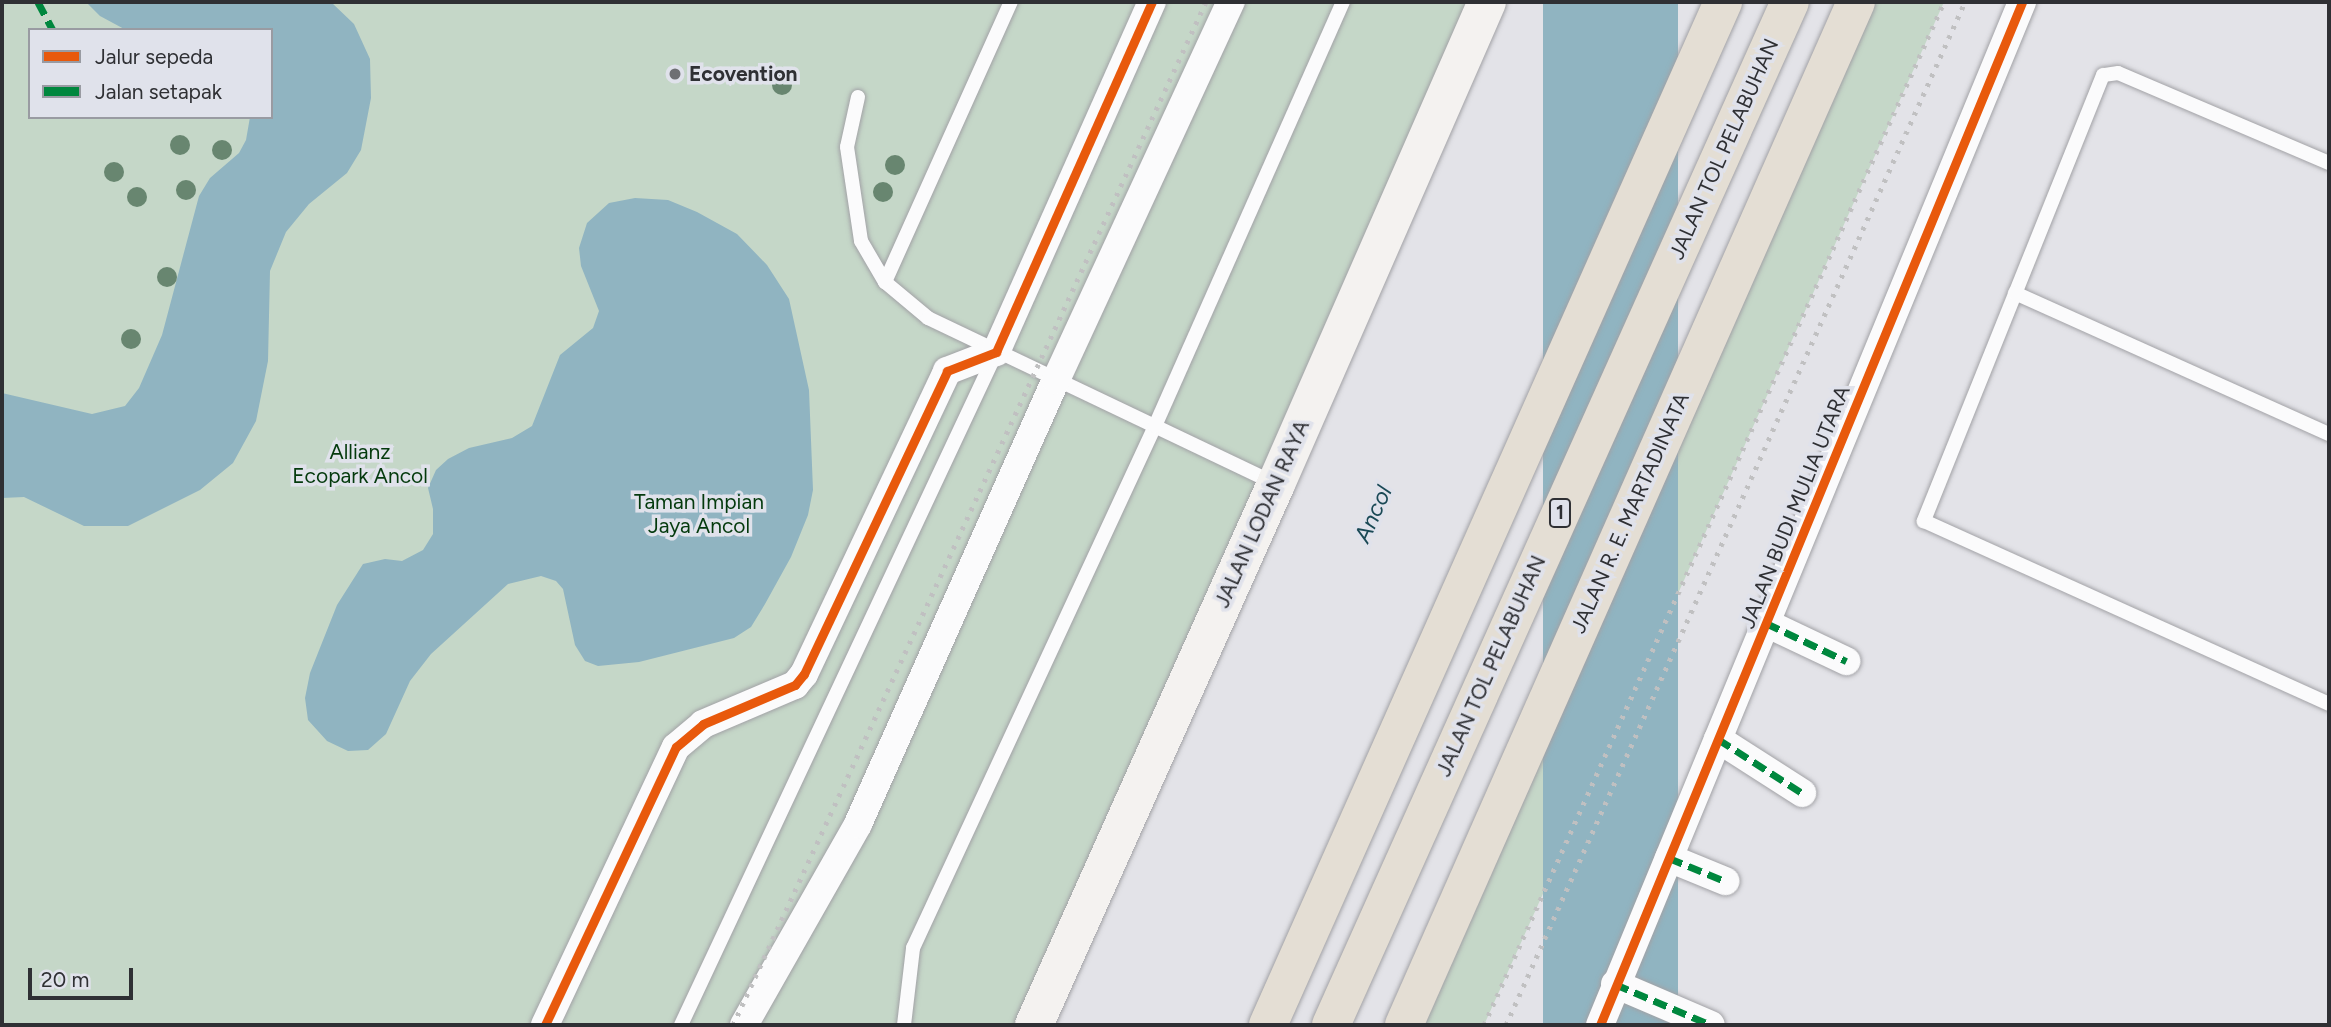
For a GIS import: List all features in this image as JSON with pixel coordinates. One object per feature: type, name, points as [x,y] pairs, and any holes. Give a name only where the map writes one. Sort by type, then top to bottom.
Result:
[{"type":"highway","points":[[1268,1025],[1723,2]]},
{"type":"highway","name":"JALAN TOL PELABUHAN","points":[[1331,1025],[1790,2]]},
{"type":"highway","name":"1","points":[[1346,1025],[1804,2]]},
{"type":"highway","name":"JALAN R. E. MARTADINATA","points":[[1404,1025],[1856,2]]},
{"type":"main road","name":"JALAN LODAN RAYA","points":[[1034,1025],[1276,484],[1487,2]]},
{"type":"street","points":[[545,1025],[676,747],[704,724],[795,685],[804,674],[947,371],[996,352],[1152,2]]},
{"type":"street","points":[[744,1025],[858,824],[1056,380],[1231,2]]},
{"type":"street","name":"JALAN BUDI MULIA UTARA","points":[[1600,1025],[2022,2]]},
{"type":"street","points":[[1766,623],[1846,661]]},
{"type":"street","points":[[1718,739],[1802,793]]},
{"type":"street","points":[[1669,858],[1725,881]]},
{"type":"street","points":[[1615,984],[1711,1025]]},
{"type":"lane","points":[[885,282],[1011,2]]},
{"type":"lane","points":[[904,1025],[913,948],[1155,426],[1343,2]]},
{"type":"lane","points":[[2328,701],[1924,521],[2103,75],[2118,73],[2329,163]]},
{"type":"lane","points":[[858,97],[847,148],[850,170],[861,241],[885,282],[928,318],[1276,484]]},
{"type":"lane","points":[[2015,293],[2329,434]]},
{"type":"lane","points":[[681,1025],[996,352]]},
{"type":"green space","name":"Taman Impian Jaya Ancol","points":[[2,2],[1487,2],[1033,1025],[2,1025]]},
{"type":"green space","points":[[1856,2],[1944,2],[1484,1025],[1404,1025]]},
{"type":"water","points":[[86,2],[331,2],[354,24],[370,59],[371,98],[361,150],[347,173],[309,204],[286,232],[270,271],[268,361],[256,421],[233,463],[200,490],[128,526],[84,526],[24,497],[2,498],[2,393],[92,414],[125,406],[139,388],[162,335],[199,196],[210,178],[239,153],[246,140],[250,119],[273,119],[273,28],[122,28],[100,16]]},
{"type":"water","points":[[1543,2],[1678,2],[1678,1025],[1543,1025]]},
{"type":"water","points":[[635,198],[668,200],[737,234],[767,265],[789,299],[809,390],[813,490],[808,515],[791,557],[765,604],[751,627],[734,638],[639,662],[598,666],[585,661],[575,645],[563,589],[556,581],[541,576],[508,584],[431,654],[410,681],[386,734],[368,750],[348,751],[327,741],[308,720],[305,698],[310,673],[337,605],[363,564],[385,559],[402,561],[423,550],[433,534],[433,509],[428,488],[436,470],[448,459],[469,448],[512,438],[532,426],[560,355],[593,328],[599,311],[581,266],[579,248],[587,223],[609,203]]},
{"type":"railway","points":[[733,1025],[1206,2]]},
{"type":"railway","points":[[1484,1025],[1944,2]]},
{"type":"railway","points":[[1506,1025],[1965,2]]},
{"type":"marked path","points":[[38,2],[52,28]]},
{"type":"marked path","points":[[1766,623],[1846,661]]},
{"type":"marked path","points":[[1718,739],[1802,793]]},
{"type":"marked path","points":[[1669,858],[1725,881]]},
{"type":"marked path","points":[[1615,984],[1711,1025]]},
{"type":"cycle path","points":[[545,1025],[676,747],[703,724],[795,685],[804,674],[947,371],[996,352],[1152,2]]},
{"type":"cycle path","points":[[1600,1025],[2022,2]]},
{"type":"place","name":"Ecovention","points":[[675,74]]},
{"type":"park label","name":"Allianz Ecopark Ancol","points":[[360,464]]},
{"type":"water label","name":"Ancol","points":[[1373,514]]}]
